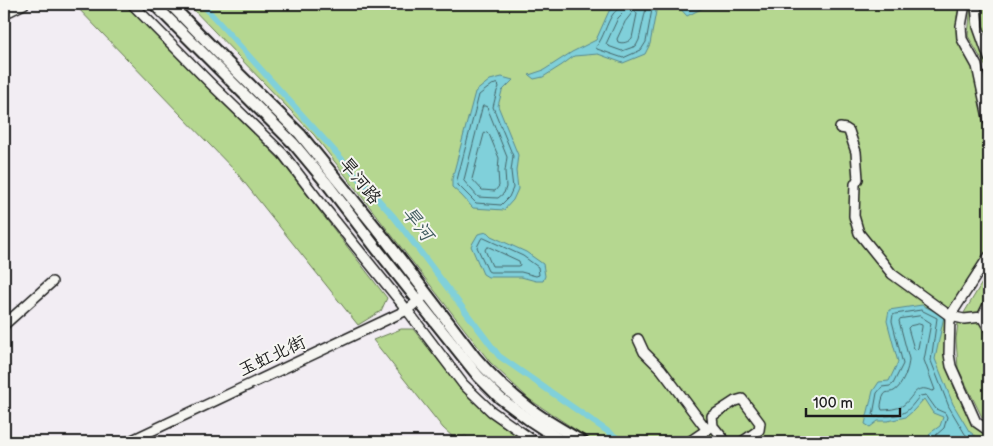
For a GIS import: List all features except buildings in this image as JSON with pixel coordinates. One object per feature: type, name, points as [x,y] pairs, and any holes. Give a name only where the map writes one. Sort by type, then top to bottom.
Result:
[{"type":"main road","name":"旱河路","points":[[154,4],[293,143],[418,301],[471,361],[500,398],[528,420],[563,442]]},
{"type":"main road","name":"旱河路","points":[[170,4],[300,134],[386,239],[427,294],[471,361],[485,369],[533,411],[583,442]]},
{"type":"street","points":[[4,14],[24,4]]},
{"type":"street","points":[[132,4],[283,154],[407,310],[463,384],[491,411],[535,442]]},
{"type":"street","points":[[965,4],[961,26],[962,39],[977,66],[989,122]]},
{"type":"street","points":[[976,4],[978,27],[989,58]]},
{"type":"street","points":[[840,128],[848,131],[856,152],[858,179],[855,184],[854,216],[859,234],[892,274],[950,316],[964,319],[982,317]]},
{"type":"street","points":[[989,256],[950,316],[949,354],[951,366],[976,422],[989,431]]},
{"type":"street","points":[[4,325],[52,282]]},
{"type":"street","name":"玉虹北街","points":[[128,442],[407,310],[427,294]]},
{"type":"street","points":[[982,317],[989,303]]},
{"type":"street","points":[[982,317],[989,329]]},
{"type":"street","points":[[638,339],[644,352],[661,369],[710,428],[726,442]]},
{"type":"street","points":[[689,442],[710,428],[712,416],[735,401],[742,399],[760,423],[760,430],[742,442]]},
{"type":"green space","points":[[74,4],[127,4],[281,161],[387,298],[381,311],[358,325],[236,172]]},
{"type":"green space","points":[[188,4],[960,4],[957,16],[958,37],[973,68],[986,126],[989,159],[989,249],[945,316],[945,357],[955,390],[972,424],[989,436],[989,442],[594,442],[529,399],[490,362],[314,135]]},
{"type":"green space","points":[[971,4],[983,4],[989,12],[989,79],[987,69],[968,36]]},
{"type":"green space","points":[[989,271],[989,423],[982,417],[958,368],[956,339],[958,323]]},
{"type":"green space","points":[[401,329],[413,329],[458,385],[526,442],[472,442],[466,436],[454,438],[443,428],[373,340]]},
{"type":"water","points":[[617,4],[662,4],[657,6],[650,44],[645,54],[623,63],[598,54],[574,56],[543,77],[534,79],[529,75],[544,70],[572,52],[596,40],[609,11]]},
{"type":"water","points":[[676,4],[711,4],[687,16]]},
{"type":"water","points":[[502,77],[513,80],[502,91],[498,106],[518,155],[516,171],[518,189],[513,200],[504,210],[473,208],[452,187],[452,179],[475,92],[490,80]]},
{"type":"water","points":[[487,232],[491,236],[526,252],[543,264],[545,276],[543,281],[521,277],[488,277],[483,274],[471,246],[478,234]]},
{"type":"water","points":[[922,305],[944,316],[935,359],[953,404],[969,431],[983,442],[928,442],[930,433],[940,426],[943,417],[933,413],[924,399],[906,417],[878,421],[870,427],[865,424],[873,391],[879,382],[889,381],[898,362],[887,321],[889,310]]},
{"type":"waterway","name":"旱河","points":[[202,4],[394,217],[499,356],[623,442]]}]
